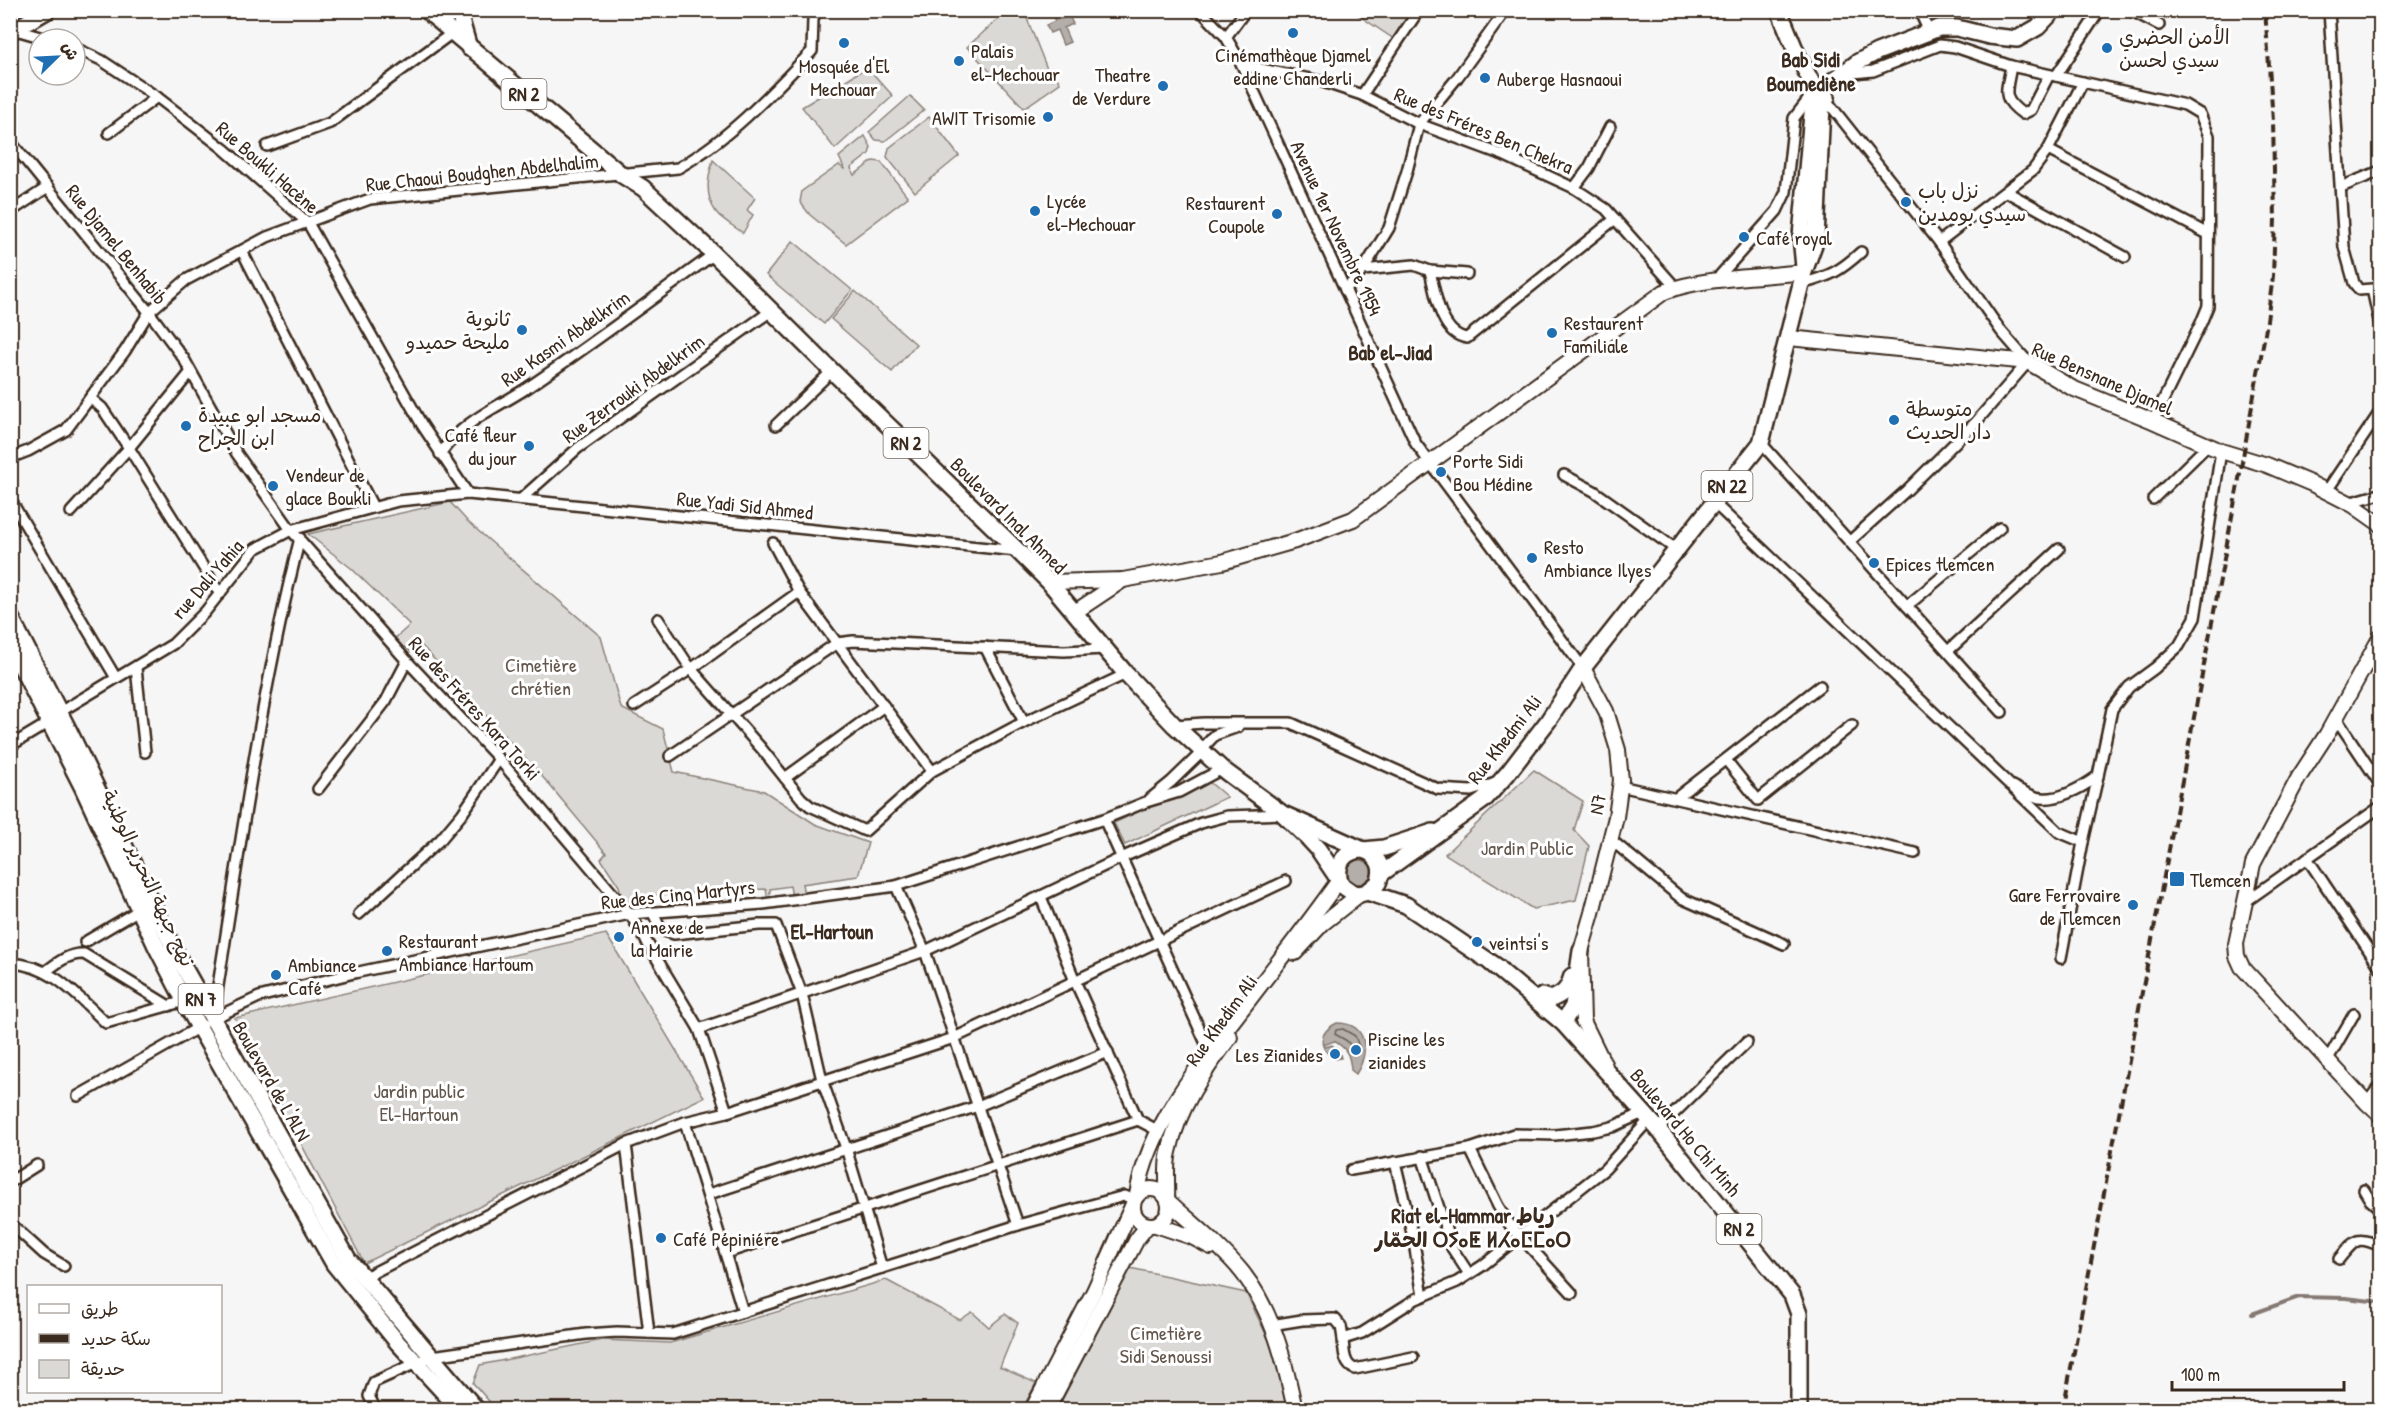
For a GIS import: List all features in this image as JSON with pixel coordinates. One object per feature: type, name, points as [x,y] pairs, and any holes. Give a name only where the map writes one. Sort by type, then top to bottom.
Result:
[{"type":"main road","points":[[13,31],[48,10]]},
{"type":"main road","name":"RN 2","points":[[426,10],[622,176]]},
{"type":"main road","points":[[458,10],[469,48]]},
{"type":"main road","name":"RN 22","points":[[1583,668],[1761,443],[1803,278],[1816,239],[1818,97],[1779,10]]},
{"type":"main road","points":[[1818,97],[1858,62],[1876,52],[1939,28],[1958,28],[1989,36],[2018,39],[2038,27],[2055,10]]},
{"type":"main road","name":"Boulevard Inal Ahmed","points":[[622,176],[643,188],[714,254],[1018,551],[1049,582],[1126,674],[1174,725],[1222,769],[1283,814]]},
{"type":"main road","points":[[1049,582],[1123,580],[1222,562],[1295,541],[1353,519],[1665,292],[1714,282],[1803,278]]},
{"type":"main road","name":"Rue Bensnane Djamel","points":[[1789,338],[2028,362],[2072,388],[2214,448],[2267,465],[2326,492],[2380,524]]},
{"type":"main road","points":[[1075,612],[1123,580]]},
{"type":"main road","name":"Boulevard de L'ALN","points":[[10,616],[55,717],[179,959],[206,1023],[348,1259],[477,1410]]},
{"type":"main road","points":[[2380,639],[2336,718],[2299,777],[2253,864],[2236,944],[2237,956],[2242,967],[2380,1115]]},
{"type":"main road","name":"نهج جبهة التحرير الوطنية","points":[[10,645],[55,717],[139,910],[185,1001],[206,1023],[334,1264],[417,1363]]},
{"type":"main road","name":"Rue Khedmi Ali","points":[[1381,875],[1484,800],[1548,721],[1583,668]]},
{"type":"main road","name":"N7","points":[[1583,668],[1606,711],[1618,750],[1620,786],[1610,839],[1581,951],[1583,1021],[1610,1076]]},
{"type":"main road","name":"RN 2","points":[[1283,814],[1363,850]]},
{"type":"main road","name":"RN 2","points":[[1283,814],[1312,842],[1339,879]]},
{"type":"main road","name":"Rue Khedmi Ali","points":[[1363,850],[1384,848],[1448,827]]},
{"type":"main road","points":[[1363,850],[1379,862],[1381,875],[1374,889],[1364,893],[1347,890],[1339,879],[1339,864],[1343,858],[1354,851],[1363,850]]},
{"type":"main road","name":"RN 2","points":[[1381,875],[1406,905],[1542,996],[1565,1020],[1610,1076]]},
{"type":"main road","name":"Rue Khedim Ali","points":[[1135,1199],[1159,1131],[1170,1109],[1209,1050],[1339,879]]},
{"type":"main road","name":"RN 2","points":[[1364,893],[1406,905]]},
{"type":"main road","name":"Rue Khedim Ali","points":[[1168,1200],[1169,1151],[1180,1118],[1192,1093],[1224,1045],[1297,949],[1322,924],[1364,893]]},
{"type":"main road","points":[[1542,996],[1552,999],[1569,989],[1581,951]]},
{"type":"main road","points":[[1565,1020],[1573,1006],[1581,951]]},
{"type":"main road","name":"RN 2","points":[[1491,963],[1565,1020]]},
{"type":"main road","name":"Boulevard Ho Chi Minh","points":[[1610,1076],[1650,1121],[1792,1295],[1799,1314],[1799,1410]]},
{"type":"main road","points":[[1032,1410],[1094,1291],[1135,1199],[1144,1190],[1153,1189],[1161,1192],[1243,1273],[1281,1348],[1295,1410]]},
{"type":"main road","points":[[1135,1199],[1136,1218],[1192,1237],[1226,1255]]},
{"type":"main road","points":[[1047,1410],[1137,1239],[1152,1225],[1161,1223],[1168,1213],[1168,1200]]},
{"type":"main road","name":"RN 7","points":[[417,1363],[460,1410]]},
{"type":"street","name":"Rue Chaoui Boudghen Abdelhalim","points":[[10,458],[66,430],[125,351],[149,312],[186,280],[267,237],[370,199],[622,176],[678,168],[704,154],[812,51],[813,19],[817,10]]},
{"type":"street","name":"Avenue 1er Novembre 1954","points":[[1200,10],[1226,36],[1242,65],[1416,444],[1583,668]]},
{"type":"street","points":[[1226,36],[1246,10]]},
{"type":"street","points":[[1362,95],[1419,10]]},
{"type":"street","points":[[1345,290],[1363,270],[1389,228],[1419,124],[1457,78],[1506,10]]},
{"type":"street","points":[[1919,10],[1929,32]]},
{"type":"street","points":[[2011,66],[2007,98],[2009,104],[2023,114],[2031,110],[2052,76],[2100,10]]},
{"type":"street","points":[[2130,10],[2159,25]]},
{"type":"street","points":[[2329,10],[2344,247],[2354,283],[2360,290],[2376,287],[2380,325]]},
{"type":"street","points":[[267,146],[330,123],[452,33]]},
{"type":"street","points":[[1842,74],[1873,71],[1940,45],[1955,47],[2011,66],[2185,105],[2200,114],[2209,136],[2208,306],[2153,421]]},
{"type":"street","name":"Rue Boukli Hacène","points":[[87,54],[101,60],[157,97],[224,149],[308,223],[422,425],[468,494]]},
{"type":"street","name":"Rue des Fréres Ben Chekra","points":[[1242,65],[1320,81],[1362,95],[1419,124],[1503,155],[1574,188],[1606,209],[1676,288]]},
{"type":"street","points":[[1939,242],[2033,170],[2048,150],[2083,82]]},
{"type":"street","points":[[109,133],[157,97]]},
{"type":"street","points":[[1714,282],[1777,211],[1786,192],[1794,118],[1818,97],[1939,242],[2001,331],[2028,362],[1976,422],[1907,490],[1850,541]]},
{"type":"street","points":[[1574,188],[1589,168],[1610,126]]},
{"type":"street","name":"Rue Djamel Benhabib","points":[[10,141],[149,312],[184,359],[237,454],[291,530]]},
{"type":"street","points":[[2048,150],[2208,234]]},
{"type":"street","points":[[2341,187],[2380,171]]},
{"type":"street","points":[[10,212],[48,188]]},
{"type":"street","points":[[2007,192],[2126,257]]},
{"type":"street","points":[[1430,271],[1448,327],[1461,337],[1467,338],[1615,219]]},
{"type":"street","points":[[242,252],[373,507]]},
{"type":"street","points":[[1803,278],[1827,277],[1840,270],[1861,252]]},
{"type":"street","name":"Rue Kasmi Abdelkrim","points":[[440,454],[453,436],[465,426],[526,388],[714,254]]},
{"type":"street","points":[[1363,270],[1414,265],[1430,271],[1467,274]]},
{"type":"street","name":"Rue Zerrouki Abdelkrim","points":[[521,499],[578,448],[771,311]]},
{"type":"street","points":[[776,425],[832,371]]},
{"type":"street","points":[[71,512],[129,448],[190,372]]},
{"type":"street","points":[[90,398],[102,408],[129,448],[220,594]]},
{"type":"street","points":[[2326,492],[2380,412]]},
{"type":"street","points":[[1761,443],[2002,712]]},
{"type":"street","points":[[2153,499],[2214,448]]},
{"type":"street","points":[[2061,958],[2112,709],[2129,687],[2179,646],[2195,618],[2214,448]]},
{"type":"street","points":[[1564,475],[1594,491],[1677,550]]},
{"type":"street","name":"rue Dali Yahia","points":[[10,746],[173,644],[205,612],[255,549],[291,530],[373,507],[398,501],[468,494]]},
{"type":"street","name":"Rue Yadi Sid Ahmed","points":[[468,494],[1018,551]]},
{"type":"street","points":[[2348,503],[2380,494]]},
{"type":"street","points":[[10,499],[116,678]]},
{"type":"street","points":[[1714,503],[2060,832],[2083,842]]},
{"type":"street","points":[[1907,606],[2000,528]]},
{"type":"street","name":"Rue des Fréres Kara Torki","points":[[291,530],[407,661],[499,759],[630,914],[699,1029],[727,1112]]},
{"type":"street","points":[[206,1023],[288,586],[300,538]]},
{"type":"street","points":[[773,543],[799,592],[932,771]]},
{"type":"street","points":[[1948,651],[2059,549]]},
{"type":"street","points":[[634,706],[691,669],[799,592]]},
{"type":"street","points":[[657,619],[691,669],[801,798],[810,806],[865,831],[932,771],[1024,722],[1126,674]]},
{"type":"street","points":[[670,756],[837,643],[852,641],[1064,651],[1105,649]]},
{"type":"street","points":[[985,647],[1024,722]]},
{"type":"street","points":[[318,789],[386,701],[407,661]]},
{"type":"street","points":[[136,668],[145,752]]},
{"type":"street","points":[[1676,798],[1821,686]]},
{"type":"street","points":[[785,778],[884,706]]},
{"type":"street","points":[[2336,718],[2380,784]]},
{"type":"street","points":[[1174,725],[1290,723],[1438,789],[1471,791],[1500,782]]},
{"type":"street","points":[[1146,802],[1171,782],[1201,751],[1210,738],[1220,732],[1250,724]]},
{"type":"street","points":[[1755,816],[1758,800],[1852,725]]},
{"type":"street","points":[[359,914],[441,839],[462,814],[499,759]]},
{"type":"street","points":[[1726,760],[1758,800]]},
{"type":"street","points":[[1146,802],[1179,792],[1222,769]]},
{"type":"street","points":[[2010,785],[2038,798],[2050,797],[2079,790],[2098,776]]},
{"type":"street","points":[[1620,786],[1915,853]]},
{"type":"street","name":"Rue des Cinq Martyrs","points":[[78,1096],[206,1023],[259,997],[366,970],[630,914],[763,904],[896,886],[1104,819],[1146,802]]},
{"type":"street","points":[[2244,903],[2380,807]]},
{"type":"street","points":[[699,1029],[925,951],[1121,858],[1209,820],[1227,816],[1283,814]]},
{"type":"street","points":[[1104,819],[1209,1050]]},
{"type":"street","points":[[1610,839],[1681,898],[1784,944]]},
{"type":"street","points":[[2307,858],[2380,967]]},
{"type":"street","points":[[363,1278],[626,1144],[685,1122],[727,1112],[954,1038],[1286,881]]},
{"type":"street","points":[[896,886],[925,951],[1018,1226]]},
{"type":"street","points":[[1041,897],[1075,981],[1138,1120],[1159,1131]]},
{"type":"street","points":[[85,942],[139,910]]},
{"type":"street","points":[[653,913],[661,930],[674,934],[776,925],[802,994],[822,1080],[846,1148],[882,1268]]},
{"type":"street","points":[[45,972],[64,959],[76,954],[84,954],[169,1006]]},
{"type":"street","points":[[10,963],[23,963],[55,976],[106,1023],[185,1001]]},
{"type":"street","points":[[2328,1059],[2354,1014]]},
{"type":"street","points":[[1342,1339],[1362,1333],[1423,1296],[1457,1282],[1468,1274],[1605,1169],[1650,1121],[1747,1042]]},
{"type":"street","points":[[709,1194],[978,1106],[1108,1053]]},
{"type":"street","points":[[2367,1103],[2380,1085]]},
{"type":"street","points":[[726,1253],[1138,1120]]},
{"type":"street","points":[[1351,1170],[1470,1149],[1515,1134],[1555,1135],[1650,1121]]},
{"type":"street","points":[[685,1122],[709,1194],[743,1312]]},
{"type":"street","points":[[626,1144],[649,1333]]},
{"type":"street","points":[[1470,1149],[1497,1206],[1519,1236],[1572,1293]]},
{"type":"street","points":[[1422,1156],[1452,1248],[1468,1274]]},
{"type":"street","points":[[1395,1162],[1413,1237],[1423,1296]]},
{"type":"street","points":[[10,1182],[37,1165]]},
{"type":"street","points":[[2364,1190],[2370,1200],[2380,1209]]},
{"type":"street","points":[[376,1410],[369,1396],[374,1382],[432,1356],[586,1334],[673,1334],[1018,1226],[1124,1196],[1135,1199]]},
{"type":"street","points":[[10,1224],[44,1254],[64,1266]]},
{"type":"street","points":[[2339,1259],[2354,1241],[2364,1238],[2380,1246]]},
{"type":"street","points":[[1271,1325],[1302,1320],[1335,1320],[1341,1326],[1347,1363],[1355,1369],[1413,1357]]},
{"type":"green space","points":[[1007,11],[1024,11],[1051,79],[1057,78],[1060,83],[1024,108],[967,47]]},
{"type":"green space","points":[[1352,11],[1418,11],[1397,41]]},
{"type":"green space","points":[[867,67],[893,96],[835,149],[802,107]]},
{"type":"green space","points":[[910,96],[924,110],[885,141],[876,140],[869,132]]},
{"type":"green space","points":[[929,117],[959,156],[915,192],[887,157],[889,148]]},
{"type":"green space","points":[[865,136],[871,147],[869,154],[851,168],[854,175],[873,161],[881,162],[908,197],[846,244],[810,215],[800,202],[802,191],[839,165],[845,170],[839,157]]},
{"type":"green space","points":[[713,160],[755,198],[747,210],[753,215],[743,233],[722,218],[712,206],[708,186]]},
{"type":"green space","points":[[793,241],[852,290],[824,324],[766,275]]},
{"type":"green space","points":[[855,291],[916,344],[892,372],[831,319]]},
{"type":"green space","name":"Cimetière chrétien","points":[[450,502],[468,522],[601,637],[621,708],[663,729],[674,772],[764,791],[815,824],[868,843],[858,876],[802,884],[804,894],[792,897],[790,886],[770,889],[770,894],[767,895],[766,889],[636,896],[637,902],[627,904],[621,895],[619,886],[601,859],[606,853],[547,782],[421,645],[411,652],[405,647],[401,650],[393,640],[410,625],[351,568],[308,534]]},
{"type":"green space","name":"Jardin Public","points":[[1534,770],[1583,801],[1574,830],[1589,846],[1576,900],[1533,909],[1445,854]]},
{"type":"green space","points":[[1207,780],[1227,797],[1125,845],[1114,823]]},
{"type":"green space","name":"Jardin public El-Hartoun","points":[[606,934],[704,1097],[364,1263],[235,1018]]},
{"type":"green space","name":"Cimetière Sidi Senoussi","points":[[1130,1268],[1246,1293],[1274,1351],[1287,1409],[1057,1410]]},
{"type":"green space","points":[[886,1280],[960,1320],[972,1312],[989,1327],[1005,1314],[1018,1323],[1000,1367],[1036,1383],[1022,1409],[496,1409],[473,1383],[480,1365],[602,1340],[670,1343]]},
{"type":"water","points":[[1050,11],[1057,11],[1061,19],[1069,16],[1073,24],[1064,28],[1070,42],[1063,45],[1057,30],[1050,33],[1046,25],[1055,21]]},
{"type":"water","points":[[1359,858],[1368,862],[1372,871],[1368,880],[1359,884],[1350,880],[1346,871],[1350,862]]},
{"type":"water","name":"Piscine les zianides","points":[[1337,1023],[1355,1028],[1363,1041],[1363,1057],[1356,1074],[1351,1070],[1349,1057],[1342,1047],[1334,1041],[1324,1045],[1325,1047],[1332,1045],[1339,1051],[1341,1058],[1336,1059],[1323,1046],[1323,1036],[1326,1031]]},
{"type":"waterway","points":[[2252,1314],[2299,1297],[2346,1298],[2380,1302]]},
{"type":"railway","points":[[2063,1410],[2266,328],[2273,276],[2275,219],[2273,121],[2265,10]]},
{"type":"place","name":"Cinémathèque Djamel eddine Chanderli","points":[[1293,33]]},
{"type":"place","name":"Mosquée d'El Mechouar","points":[[844,43]]},
{"type":"place","name":"الأمن الحضري سيدي لحسن","points":[[2107,48]]},
{"type":"place","name":"Palais el-Mechouar","points":[[959,61]]},
{"type":"place","name":"Auberge Hasnaoui","points":[[1485,78]]},
{"type":"place","name":"Theatre de Verdure","points":[[1163,86]]},
{"type":"place","name":"AWIT Trisomie","points":[[1048,117]]},
{"type":"place","name":"نزل باب سيدي بومدين","points":[[1906,202]]},
{"type":"place","name":"Lycée el-Mechouar","points":[[1035,211]]},
{"type":"place","name":"Restaurent Coupole","points":[[1277,214]]},
{"type":"place","name":"Café royal","points":[[1744,237]]},
{"type":"place","name":"ثانوية مليحة حميدو","points":[[522,330]]},
{"type":"place","name":"Restaurent Familiale","points":[[1552,333]]},
{"type":"place","name":"متوسطة دار الحديث","points":[[1894,420]]},
{"type":"place","name":"مسجد ابو عبيدة ابن الجراح","points":[[186,426]]},
{"type":"place","name":"Café fleur du jour","points":[[529,446]]},
{"type":"place","name":"Porte Sidi Bou Médine","points":[[1441,472]]},
{"type":"place","name":"Vendeur de glace Boukli","points":[[273,486]]},
{"type":"place","name":"Resto Ambiance Ilyes","points":[[1532,558]]},
{"type":"place","name":"Epices tlemcen","points":[[1874,563]]},
{"type":"place","name":"Tlemcen","points":[[2177,879]]},
{"type":"place","name":"Gare Ferrovaire de Tlemcen","points":[[2133,905]]},
{"type":"place","name":"Annexe de la Mairie","points":[[619,937]]},
{"type":"place","name":"veintsi's","points":[[1477,942]]},
{"type":"place","name":"Restaurant Ambiance Hartoum","points":[[387,951]]},
{"type":"place","name":"Ambiance Café","points":[[276,975]]},
{"type":"place","name":"Piscine les zianides","points":[[1356,1050]]},
{"type":"place","name":"Les Zianides","points":[[1335,1054]]},
{"type":"place","name":"Café Pépiniére","points":[[661,1238]]},
{"type":"district","name":"Bab Sidi Boumediène","points":[[1811,71]]},
{"type":"district","name":"Bab el-Jiad","points":[[1390,352]]},
{"type":"district","name":"El-Hartoun","points":[[832,931]]},
{"type":"district","name":"Riat el-Hammar رياط الحمّار ⵔⵢⴰⵟ ⵍⵃⴰⵎⵎⴰⵔ","points":[[1473,1227]]}]
